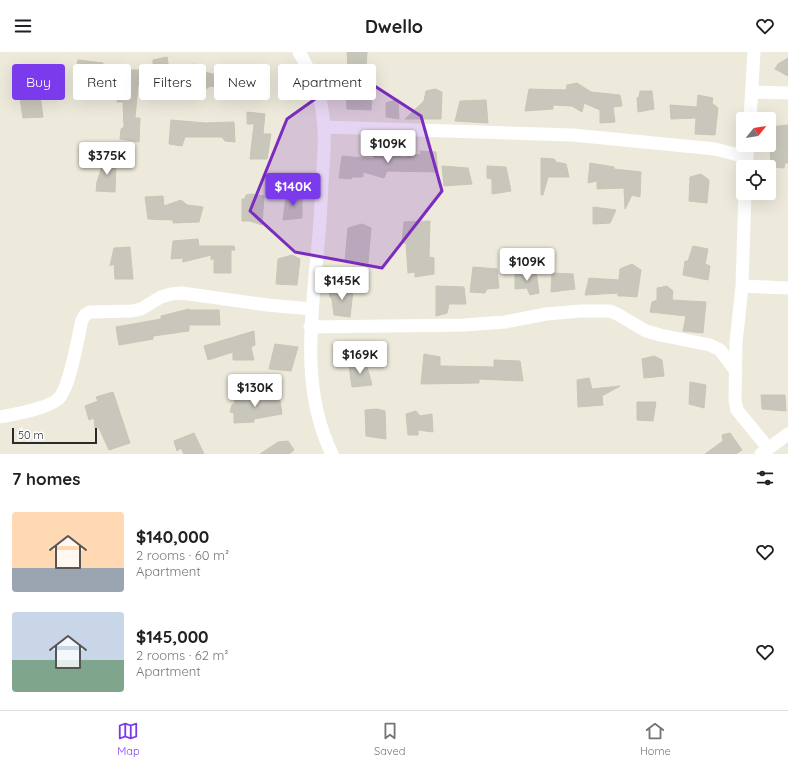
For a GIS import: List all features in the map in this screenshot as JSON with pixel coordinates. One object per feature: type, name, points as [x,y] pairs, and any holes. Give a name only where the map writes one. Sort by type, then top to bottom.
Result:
[{"type":"street","points":[[299,52],[309,70],[319,96],[324,127],[320,230],[310,327],[312,385],[325,441],[332,454]]},
{"type":"street","points":[[751,112],[754,52]]},
{"type":"street","points":[[752,92],[788,93]]},
{"type":"street","points":[[324,127],[573,135],[715,149],[747,156]]},
{"type":"street","points":[[745,200],[742,286],[736,343],[735,400],[737,410],[764,451],[788,434]]},
{"type":"street","points":[[742,286],[788,288]]},
{"type":"street","points":[[0,417],[27,412],[59,399],[66,388],[82,320],[85,315],[90,312],[132,311],[141,309],[161,297],[182,293],[267,305],[312,309]]},
{"type":"street","points":[[310,327],[464,325],[505,322],[546,314],[580,311],[610,311],[646,331],[710,345],[720,350],[736,372]]},
{"type":"highlighted area","points":[[353,72],[421,116],[442,191],[382,268],[295,252],[250,211],[287,119]]},
{"type":"building","points":[[347,52],[367,52],[366,64],[348,64]]},
{"type":"building","points":[[167,57],[168,64],[153,64],[153,60]]},
{"type":"building","points":[[788,58],[788,76],[775,69],[778,64]]},
{"type":"building","points":[[78,60],[103,63],[103,64],[77,64]]},
{"type":"building","points":[[131,70],[139,70],[139,85],[135,118],[140,118],[139,142],[120,139],[121,129],[124,127],[123,102],[117,102],[117,100],[131,100]]},
{"type":"building","points":[[206,72],[214,74],[214,87],[209,86],[206,88]]},
{"type":"building","points":[[577,83],[591,92],[620,95],[622,106],[613,107],[615,122],[600,123],[600,110],[584,103],[582,112],[572,106],[553,105],[553,109],[525,111],[529,89],[566,90],[567,85]]},
{"type":"building","points":[[435,89],[442,92],[441,119],[405,119],[424,101],[426,91]]},
{"type":"building","points":[[640,91],[652,91],[654,109],[638,112],[637,98],[639,97]]},
{"type":"building","points":[[698,95],[713,98],[712,103],[718,108],[715,135],[695,134],[696,118],[671,119],[670,105],[697,107]]},
{"type":"building","points":[[398,99],[399,119],[386,117],[386,103]]},
{"type":"building","points":[[20,100],[41,100],[43,117],[23,118]]},
{"type":"building","points":[[347,100],[372,100],[371,110],[347,109]]},
{"type":"building","points":[[486,100],[488,123],[455,121],[460,101]]},
{"type":"building","points":[[247,112],[265,114],[263,134],[271,134],[267,159],[250,159],[254,124],[247,124]]},
{"type":"building","points":[[171,120],[205,123],[234,122],[235,142],[225,141],[222,137],[185,137],[182,146],[169,144]]},
{"type":"building","points":[[788,125],[788,163],[785,163],[784,168],[776,167],[776,160],[771,160],[770,152],[776,152],[776,126]]},
{"type":"building","points":[[420,151],[436,152],[438,172],[387,171],[384,178],[363,172],[363,177],[353,177],[351,179],[339,178],[342,156],[374,159],[373,152],[401,152],[401,158],[421,154]]},
{"type":"building","points":[[541,158],[554,159],[556,162],[566,164],[569,177],[548,177],[543,195],[541,195]]},
{"type":"building","points":[[102,159],[116,160],[115,192],[96,191]]},
{"type":"building","points":[[590,163],[614,167],[614,169],[641,172],[640,197],[632,195],[625,209],[624,188],[597,189],[597,181],[588,183]]},
{"type":"building","points":[[442,166],[468,168],[472,184],[444,186]]},
{"type":"building","points":[[487,166],[506,167],[511,191],[492,194],[492,179],[487,178]]},
{"type":"building","points":[[701,174],[709,180],[707,203],[689,201],[690,177]]},
{"type":"building","points":[[252,194],[264,196],[262,225],[250,221],[242,221],[242,199],[245,199],[246,195]]},
{"type":"building","points":[[302,194],[302,218],[283,220],[286,196]]},
{"type":"building","points":[[163,196],[164,206],[181,200],[187,205],[203,207],[199,222],[173,223],[173,220],[148,219],[145,197]]},
{"type":"building","points":[[593,207],[616,210],[610,223],[593,224]]},
{"type":"building","points":[[430,221],[429,257],[434,258],[434,274],[415,277],[415,272],[408,273],[406,243],[402,243],[404,222]]},
{"type":"building","points":[[362,224],[371,228],[368,263],[345,261],[348,228]]},
{"type":"building","points":[[198,239],[199,246],[234,246],[235,250],[231,250],[231,273],[214,273],[214,258],[211,260],[211,255],[183,262],[183,258],[171,259],[173,241]]},
{"type":"building","points":[[693,246],[708,249],[705,264],[710,266],[708,280],[683,275],[685,261],[688,261]]},
{"type":"building","points":[[130,247],[133,279],[115,279],[114,264],[110,266],[114,248]]},
{"type":"building","points":[[292,255],[300,259],[297,285],[276,284],[278,259]]},
{"type":"building","points":[[632,264],[641,270],[637,297],[618,296],[618,293],[585,295],[589,278],[619,280],[620,269]]},
{"type":"building","points":[[473,267],[497,269],[499,288],[487,289],[485,293],[470,292]]},
{"type":"building","points":[[536,271],[539,293],[530,295],[527,288],[515,289],[515,274]]},
{"type":"building","points":[[552,273],[573,274],[575,289],[551,292]]},
{"type":"building","points":[[436,286],[464,287],[466,304],[449,304],[447,313],[436,316]]},
{"type":"building","points":[[667,286],[673,291],[672,300],[706,302],[703,333],[683,331],[686,316],[650,312],[652,302],[657,300],[657,288]]},
{"type":"building","points":[[344,288],[353,291],[350,317],[334,315],[332,299],[330,297],[329,289]]},
{"type":"building","points":[[189,309],[219,310],[220,325],[189,325],[189,331],[153,336],[153,339],[119,345],[116,327],[161,319],[161,316]]},
{"type":"building","points":[[254,331],[255,345],[251,347],[254,360],[233,360],[233,352],[208,360],[204,346]]},
{"type":"building","points":[[275,344],[298,347],[291,371],[269,369]]},
{"type":"building","points":[[424,354],[440,357],[440,366],[494,367],[494,360],[520,361],[523,381],[479,379],[479,383],[421,384]]},
{"type":"building","points":[[654,356],[662,360],[664,376],[644,378],[642,359]]},
{"type":"building","points":[[366,363],[372,385],[352,387],[349,365]]},
{"type":"building","points":[[589,378],[592,389],[620,386],[602,396],[603,405],[578,407],[577,380]]},
{"type":"building","points":[[690,382],[706,385],[704,408],[689,404]]},
{"type":"building","points":[[113,392],[130,443],[109,450],[99,428],[95,428],[94,418],[89,420],[85,406],[98,401],[96,397]]},
{"type":"building","points":[[279,395],[282,414],[254,419],[254,422],[234,423],[234,413],[230,412],[232,405],[235,403],[234,396],[261,398],[262,404],[264,397]]},
{"type":"building","points":[[761,395],[785,395],[786,411],[762,409]]},
{"type":"building","points":[[637,402],[656,402],[653,421],[637,420]]},
{"type":"building","points":[[377,409],[385,411],[386,439],[366,436],[365,410]]},
{"type":"building","points":[[416,411],[420,416],[432,414],[433,432],[418,430],[418,435],[408,435],[406,414]]},
{"type":"building","points":[[194,433],[204,454],[184,454],[181,448],[177,451],[174,441]]},
{"type":"building","points":[[730,433],[742,450],[736,454],[705,454],[723,441],[722,435]]},
{"type":"building","points":[[288,441],[294,450],[289,454],[260,454],[278,442]]}]
